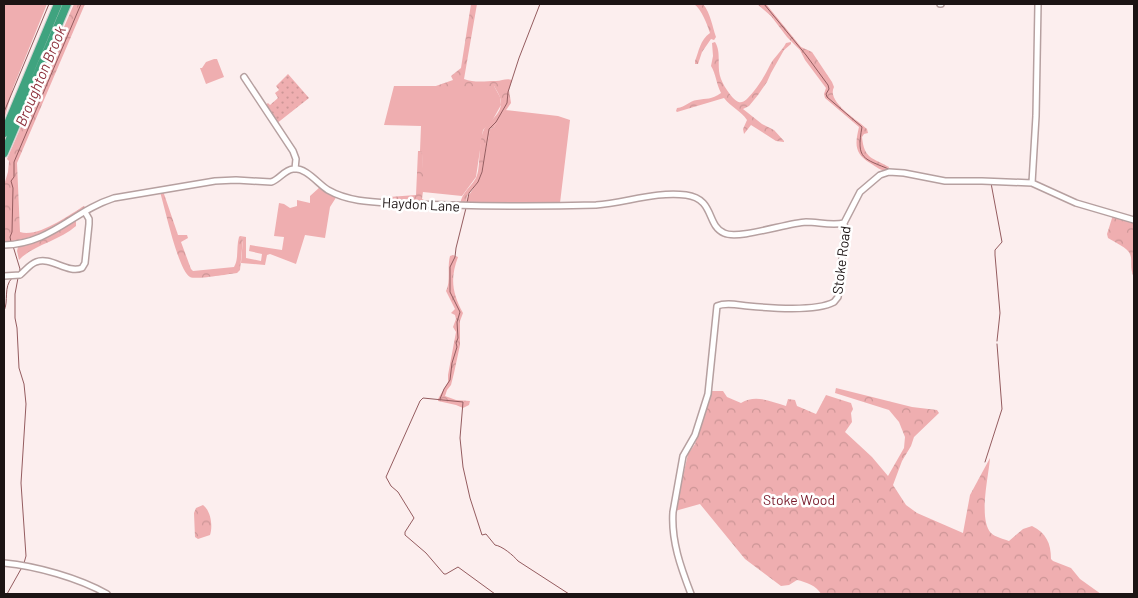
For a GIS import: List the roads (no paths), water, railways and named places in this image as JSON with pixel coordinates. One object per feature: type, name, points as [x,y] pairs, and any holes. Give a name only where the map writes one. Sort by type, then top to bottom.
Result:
[{"type":"highway","points":[[4,133],[58,4]]},
{"type":"highway","points":[[4,153],[67,4]]},
{"type":"street","points":[[1038,4],[1036,116],[1032,183],[1076,203],[1134,220]]},
{"type":"street","points":[[6,245],[44,237],[102,202],[125,195],[227,180],[274,182],[287,171],[295,169],[296,159],[293,151],[244,77]]},
{"type":"street","name":"Haydon Lane","points":[[295,169],[304,172],[330,191],[362,201],[537,207],[596,205],[682,195],[694,197],[703,202],[718,229],[728,234],[739,234],[805,222],[844,223]]},
{"type":"street","name":"Stoke Road","points":[[691,594],[678,558],[672,512],[683,456],[699,424],[708,394],[716,306],[726,304],[761,307],[816,307],[834,302],[838,297],[845,231],[844,223],[861,190],[886,172],[904,173],[945,181],[982,180],[1032,183]]},
{"type":"street","points":[[4,276],[20,275],[38,261],[76,270],[82,268],[85,263],[89,224],[89,219],[85,212]]},
{"type":"street","points":[[4,563],[22,565],[78,581],[107,594]]},
{"type":"waterway","points":[[4,112],[49,4]]},
{"type":"waterway","name":"Broughton Brook","points":[[11,242],[13,188],[11,181],[14,177],[14,162],[81,4]]},
{"type":"waterway","points":[[467,203],[469,193],[478,182],[482,172],[489,129],[496,122],[507,103],[508,92],[519,58],[540,4]]},
{"type":"waterway","points":[[764,4],[828,85],[827,97],[862,127],[860,146],[864,156],[868,160],[891,170]]},
{"type":"waterway","points":[[991,183],[1002,242],[995,250],[1000,313],[997,341]]},
{"type":"waterway","points":[[440,399],[450,380],[452,363],[457,347],[457,322],[460,312],[450,292],[450,267],[455,257],[466,208]]},
{"type":"waterway","name":"Broughton Brook","points":[[13,246],[20,269],[19,273]]},
{"type":"waterway","points":[[4,311],[7,290],[12,278]]},
{"type":"waterway","name":"Broughton Brook","points":[[18,278],[15,294],[15,318],[19,368],[24,384],[26,404],[21,483],[26,556],[24,563]]},
{"type":"waterway","points":[[985,462],[1002,409],[997,344]]},
{"type":"waterway","points":[[495,594],[458,567],[444,574],[426,553],[405,535],[414,518],[386,477],[423,398],[463,402],[460,438],[463,467],[470,498],[482,535],[486,534],[495,545],[504,549],[518,561],[569,594]]},
{"type":"waterway","name":"Broughton Brook","points":[[7,594],[21,569]]},
{"type":"park label","name":"Stoke Wood","points":[[799,499]]}]
